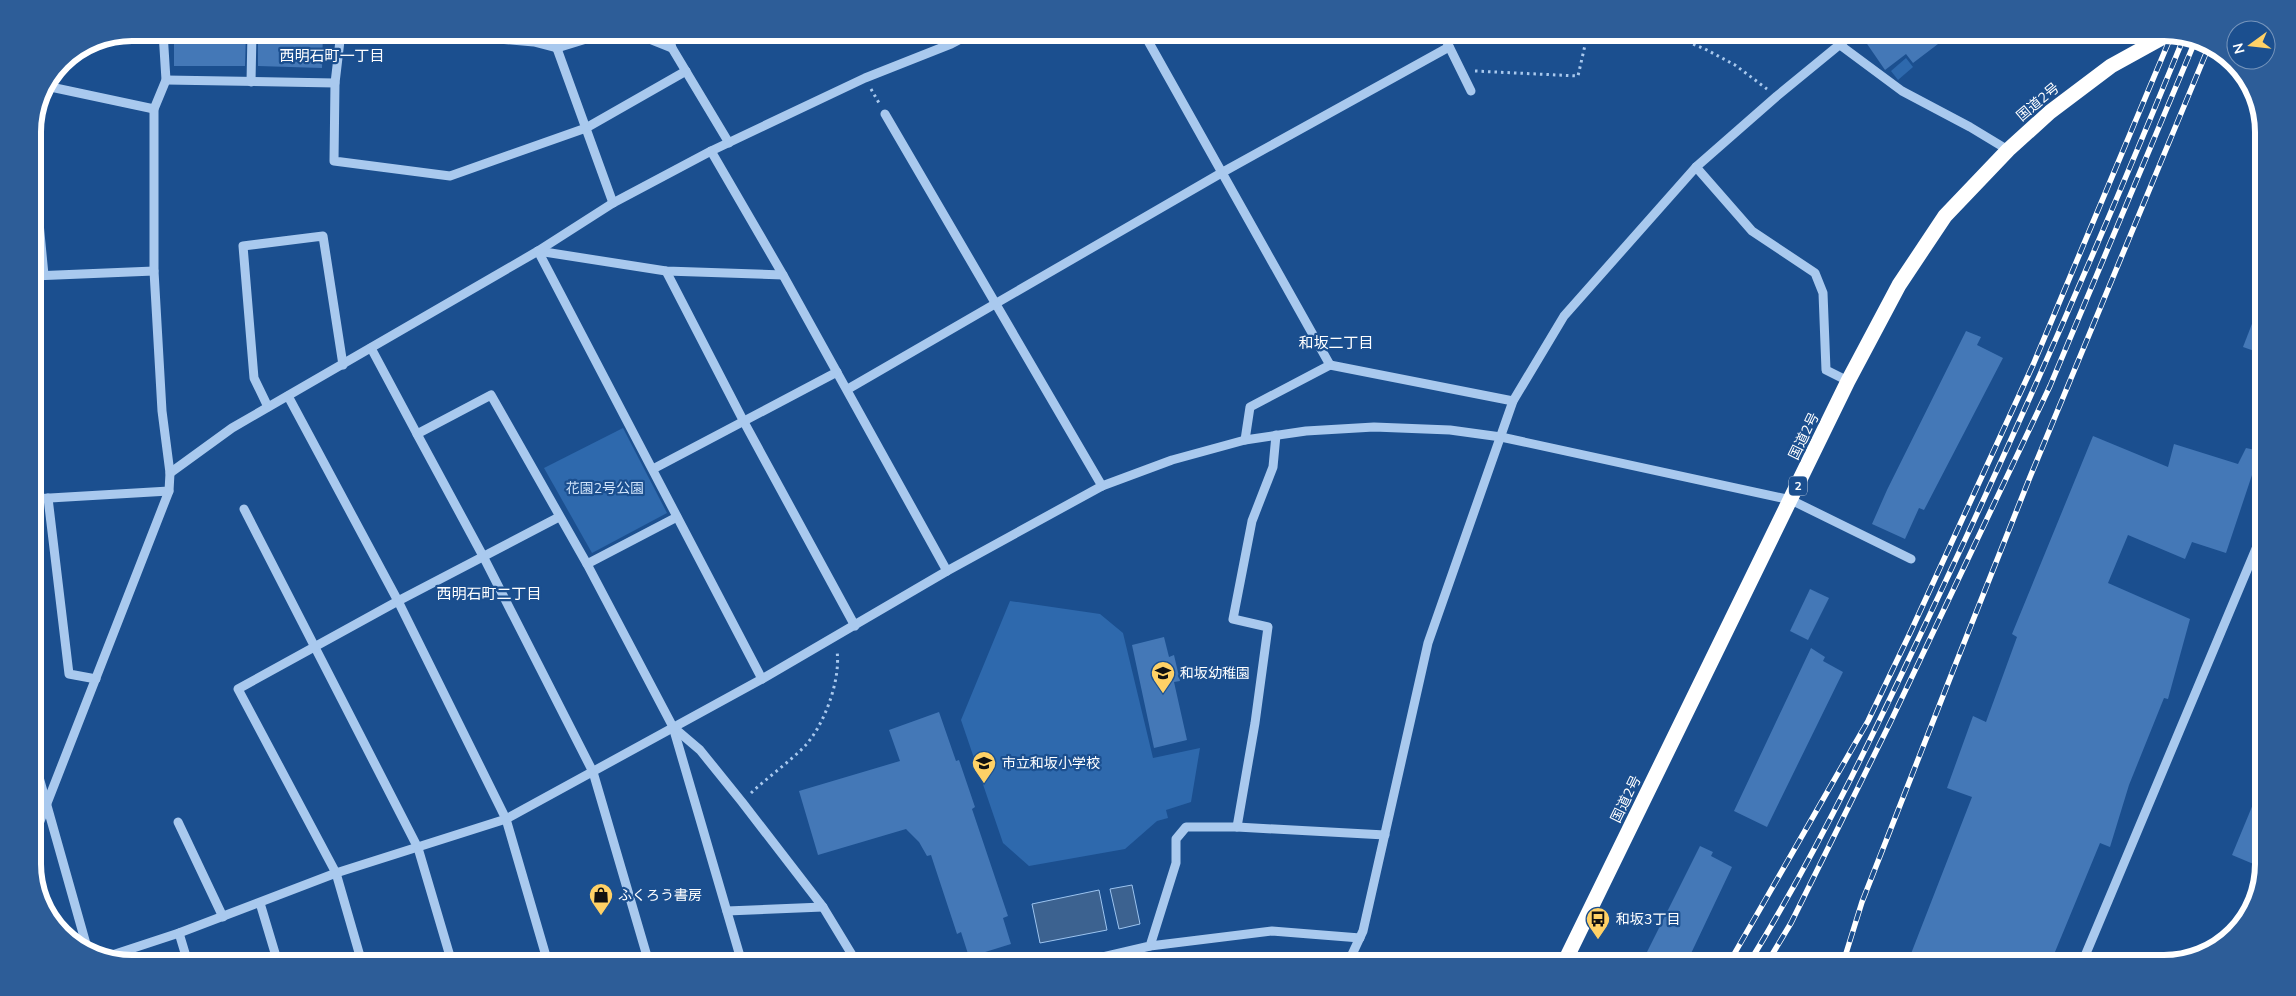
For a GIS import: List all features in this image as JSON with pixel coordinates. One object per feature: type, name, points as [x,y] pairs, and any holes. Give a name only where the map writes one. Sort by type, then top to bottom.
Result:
[{"type":"highway","name":"国道2号","points":[[1568,955],[1848,381],[1900,285],[1945,216],[2008,150],[2050,112],[2111,66],[2156,41]]},
{"type":"street","points":[[41,818],[169,491],[170,473],[162,411],[154,271],[154,109],[166,80],[164,41]]},
{"type":"street","points":[[251,82],[252,41]]},
{"type":"street","points":[[340,41],[335,82],[334,161],[450,176],[586,128],[686,71]]},
{"type":"street","points":[[522,41],[557,48],[580,41]]},
{"type":"street","points":[[554,41],[613,203]]},
{"type":"street","points":[[654,41],[672,48]]},
{"type":"street","points":[[670,41],[672,48],[729,143]]},
{"type":"street","points":[[170,473],[232,428],[538,250],[613,203],[710,151],[865,78],[958,41]]},
{"type":"street","points":[[1148,41],[1330,365]]},
{"type":"street","points":[[1446,41],[1471,91]]},
{"type":"street","points":[[1838,41],[1840,45],[1902,91],[1945,113],[2008,150]]},
{"type":"street","points":[[1352,955],[1363,931],[1428,643],[1513,402],[1564,316],[1696,167],[1777,96],[1845,41]]},
{"type":"street","points":[[848,389],[1222,172],[1449,47]]},
{"type":"street","points":[[166,80],[335,82]]},
{"type":"street","points":[[53,87],[154,109]]},
{"type":"street","points":[[885,114],[1102,486]]},
{"type":"street","points":[[710,151],[848,389],[946,571]]},
{"type":"street","points":[[1696,167],[1752,231],[1815,273],[1823,293],[1826,370],[1848,381]]},
{"type":"street","points":[[268,407],[254,378],[243,246],[323,236],[343,365]]},
{"type":"street","points":[[41,244],[44,276],[154,271]]},
{"type":"street","points":[[538,250],[666,271],[783,275]]},
{"type":"street","points":[[538,250],[762,679]]},
{"type":"street","points":[[666,271],[744,422],[855,626]]},
{"type":"street","points":[[372,348],[483,556],[593,772],[646,955]]},
{"type":"street","points":[[1245,440],[1250,407],[1330,365],[1513,402]]},
{"type":"street","points":[[653,469],[837,372]]},
{"type":"street","points":[[417,434],[491,395],[587,564],[672,727],[739,955]]},
{"type":"street","points":[[288,396],[398,601],[506,819],[545,955]]},
{"type":"street","points":[[117,953],[223,917],[336,873],[506,819],[762,679],[946,571],[1102,486],[1172,460],[1245,440],[1306,431],[1374,427],[1450,430],[1501,436],[1791,500],[1911,559]]},
{"type":"street","points":[[1236,827],[1255,723],[1268,627],[1234,620],[1252,521],[1273,467],[1276,435]]},
{"type":"street","points":[[41,498],[169,491]]},
{"type":"street","points":[[48,498],[68,674],[96,679]]},
{"type":"street","points":[[244,509],[418,848],[449,955]]},
{"type":"street","points":[[359,955],[336,873],[238,688],[398,601],[559,517]]},
{"type":"street","points":[[587,564],[678,517]]},
{"type":"street","points":[[2086,955],[2255,551]]},
{"type":"street","points":[[672,727],[700,750],[742,802],[822,907],[851,955]]},
{"type":"street","points":[[41,783],[85,942]]},
{"type":"street","points":[[178,822],[223,917]]},
{"type":"street","points":[[1150,946],[1176,863],[1176,839],[1186,827],[1236,827],[1385,836]]},
{"type":"street","points":[[260,903],[275,955]]},
{"type":"street","points":[[727,911],[822,907]]},
{"type":"street","points":[[1114,955],[1150,946],[1272,931],[1360,938]]},
{"type":"street","points":[[179,933],[185,955]]},
{"type":"path","points":[[1462,73],[1479,70],[1578,76],[1586,41]]},
{"type":"path","points":[[1685,41],[1736,65],[1777,96]]},
{"type":"path","points":[[865,78],[885,114]]},
{"type":"path","points":[[742,802],[805,746],[827,710],[838,668],[837,652],[831,640]]},
{"type":"green space","points":[[1906,58],[1913,67],[1898,80],[1891,71]]},
{"type":"green space","name":"花園2号公園","points":[[623,428],[667,513],[592,553],[544,468]]},
{"type":"green space","points":[[1010,601],[1100,614],[1123,633],[1153,758],[1200,748],[1191,802],[1166,810],[1168,818],[1157,821],[1125,849],[1029,866],[1003,843],[961,720]]},
{"type":"shaded area","points":[[1132,885],[1140,924],[1119,929],[1110,889]]},
{"type":"shaded area","points":[[1099,890],[1107,930],[1040,943],[1032,904]]},
{"type":"building","points":[[174,41],[246,41],[245,66],[174,66]]},
{"type":"building","points":[[258,41],[323,41],[322,68],[258,66]]},
{"type":"building","points":[[1865,41],[1936,41],[1938,44],[1913,63],[1906,54],[1885,70]]},
{"type":"building","points":[[2255,316],[2255,351],[2243,347]]},
{"type":"building","points":[[1966,331],[1981,337],[1977,345],[2003,358],[1924,510],[1919,508],[1905,539],[1872,524]]},
{"type":"building","points":[[2093,436],[2168,467],[2174,444],[2238,464],[2246,448],[2255,450],[2255,466],[2226,553],[2192,542],[2185,559],[2128,535],[2108,583],[2190,619],[2168,699],[2164,698],[2129,785],[2110,847],[2100,843],[2054,955],[1911,955],[1972,797],[1947,788],[1973,716],[1986,722],[2017,637],[2012,634]]},
{"type":"building","points":[[1810,589],[1829,598],[1808,640],[1790,631]]},
{"type":"building","points":[[1164,637],[1169,657],[1174,655],[1180,681],[1174,682],[1187,740],[1154,748],[1132,645]]},
{"type":"building","points":[[1811,648],[1825,657],[1823,661],[1843,672],[1767,827],[1734,811]]},
{"type":"building","points":[[939,712],[956,761],[959,760],[975,807],[972,809],[1008,916],[1003,918],[1011,944],[975,955],[968,955],[961,932],[957,934],[931,855],[927,856],[919,842],[906,829],[818,855],[799,791],[900,761],[889,730]]},
{"type":"building","points":[[2255,799],[2255,865],[2232,855]]},
{"type":"building","points":[[1700,846],[1713,852],[1711,856],[1732,867],[1690,955],[1646,955]]},
{"type":"railway","points":[[1734,955],[1868,721],[1911,631],[2033,365],[2169,41]]},
{"type":"railway","points":[[1754,955],[1804,868],[1829,820],[1879,722],[1949,574],[2070,307],[2181,43]]},
{"type":"railway","points":[[1772,955],[1791,923],[1890,723],[2050,386],[2193,46]]},
{"type":"railway","points":[[1845,955],[1862,902],[2030,477],[2207,52]]},
{"type":"place","name":"和坂幼稚園","points":[[1163,694]]},
{"type":"place","name":"市立和坂小学校","points":[[984,784]]},
{"type":"place","name":"ふくろう書房","points":[[601,916]]},
{"type":"place","name":"和坂3丁目","points":[[1598,940]]},
{"type":"district","name":"西明石町一丁目","points":[[332,56]]},
{"type":"district","name":"和坂二丁目","points":[[1336,343]]},
{"type":"district","name":"西明石町二丁目","points":[[489,594]]}]
